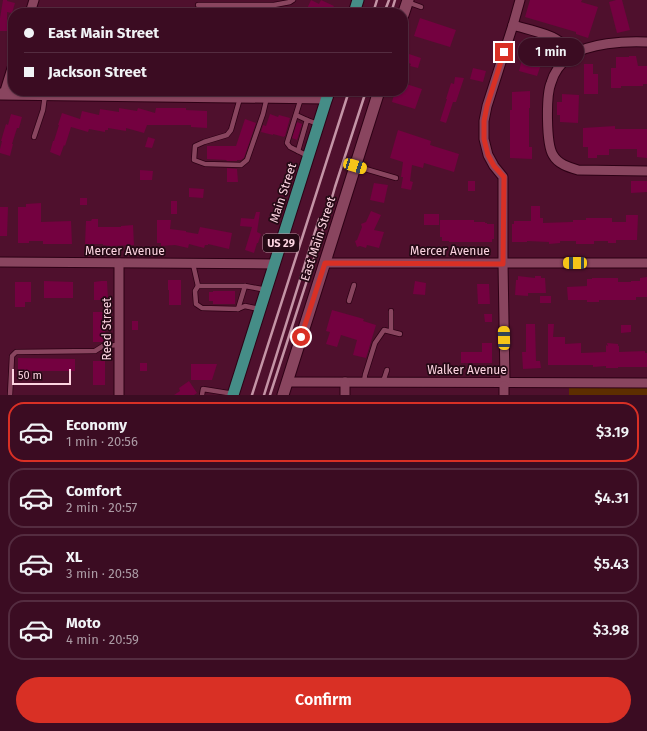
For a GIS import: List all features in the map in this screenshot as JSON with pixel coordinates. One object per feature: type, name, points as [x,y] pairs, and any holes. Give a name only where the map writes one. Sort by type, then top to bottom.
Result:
[{"type":"main road","name":"Main Street","points":[[233,395],[328,96]]},
{"type":"street","points":[[504,388],[504,177],[494,166],[488,155],[484,139],[484,121],[487,106],[520,0]]},
{"type":"street","points":[[513,25],[556,39],[561,43],[570,57]]},
{"type":"street","points":[[647,42],[615,43],[584,49],[570,57],[560,66],[551,83],[549,92],[548,142],[552,155],[561,163],[578,170],[647,171]]},
{"type":"street","points":[[2,94],[8,78]]},
{"type":"street","points":[[142,96],[301,98],[319,96]]},
{"type":"street","name":"East Main Street","points":[[283,395],[355,166],[365,147],[373,121],[378,96]]},
{"type":"street","name":"Mercer Avenue","points":[[0,262],[275,264]]},
{"type":"street","name":"Reed Street","points":[[119,263],[119,395]]},
{"type":"street","name":"Mercer Avenue","points":[[325,263],[647,263]]},
{"type":"street","name":"Walker Avenue","points":[[287,382],[383,382],[504,388],[647,383]]},
{"type":"street","points":[[345,382],[345,395]]},
{"type":"lane","points":[[198,5],[274,5],[293,0]]},
{"type":"lane","points":[[407,1],[422,7]]},
{"type":"lane","points":[[34,137],[43,110],[45,96]]},
{"type":"lane","points":[[240,97],[231,130],[227,135],[194,146],[194,160],[205,164],[241,165],[247,160],[263,114],[267,97]]},
{"type":"lane","points":[[301,98],[287,143],[290,147],[309,156]]},
{"type":"lane","points":[[296,115],[319,124]]},
{"type":"lane","points":[[298,151],[307,120]]},
{"type":"lane","points":[[355,166],[396,178]]},
{"type":"lane","points":[[193,264],[198,286],[195,291],[196,304],[202,308],[238,309],[245,306],[260,309]]},
{"type":"lane","points":[[350,301],[354,285]]},
{"type":"lane","points":[[198,286],[245,286],[266,290]]},
{"type":"lane","points":[[238,309],[245,286]]},
{"type":"lane","points":[[391,311],[392,332]]},
{"type":"lane","points":[[364,382],[375,343],[384,330],[400,334]]},
{"type":"lane","points":[[10,395],[12,356],[16,352],[95,351],[103,346],[119,345]]},
{"type":"lane","points":[[383,382],[387,370]]},
{"type":"lane","points":[[202,395],[203,389],[233,395]]},
{"type":"shaded area","points":[[569,388],[647,388],[647,395],[569,395]]},
{"type":"building","points":[[3,0],[15,3],[14,8],[8,8],[7,31],[0,31],[0,18]]},
{"type":"building","points":[[311,0],[319,4],[321,0],[334,6],[333,8],[307,8]]},
{"type":"building","points":[[530,0],[582,0],[581,2],[598,7],[588,38],[576,34],[576,32],[525,17]]},
{"type":"building","points":[[622,0],[630,30],[617,33],[609,2]]},
{"type":"building","points":[[420,18],[456,30],[450,47],[414,36]]},
{"type":"building","points":[[533,39],[551,45],[546,60],[543,59],[537,76],[519,71],[523,56],[527,57]]},
{"type":"building","points":[[408,54],[421,58],[418,68],[410,66],[411,64],[408,63]]},
{"type":"building","points":[[636,56],[638,66],[647,66],[647,84],[643,84],[643,86],[621,86],[621,88],[611,88],[611,68],[616,68],[616,57]]},
{"type":"building","points":[[584,64],[593,64],[593,74],[598,74],[598,94],[584,94]]},
{"type":"building","points":[[473,68],[486,71],[483,82],[470,79]]},
{"type":"building","points":[[455,77],[464,78],[456,102],[453,102],[446,123],[440,121],[451,83],[454,84]]},
{"type":"building","points":[[408,85],[422,89],[415,109],[392,102],[394,96],[408,96]]},
{"type":"building","points":[[530,91],[529,147],[532,147],[532,159],[510,158],[510,110],[512,110],[512,92]]},
{"type":"building","points":[[562,94],[579,95],[578,123],[560,122],[560,115],[557,115],[557,102],[562,102]]},
{"type":"building","points":[[119,108],[137,111],[138,108],[155,113],[156,108],[186,108],[186,110],[207,111],[207,128],[191,127],[191,125],[147,125],[144,133],[126,128],[126,131],[108,128],[105,132],[89,129],[88,132],[71,127],[60,156],[50,152],[62,113],[80,119],[82,111],[99,115],[100,109],[119,112]]},
{"type":"building","points":[[11,114],[22,117],[12,144],[10,156],[0,153],[0,149],[6,124],[8,125]]},
{"type":"building","points":[[270,114],[278,117],[279,115],[290,118],[284,137],[261,132],[263,125],[266,126]]},
{"type":"building","points":[[245,119],[256,123],[244,158],[237,161],[207,159],[207,146],[236,146]]},
{"type":"building","points":[[297,122],[302,124],[297,140],[292,138]]},
{"type":"building","points":[[615,126],[615,129],[647,129],[647,158],[637,157],[637,149],[609,149],[609,155],[597,155],[597,158],[588,158],[588,147],[583,147],[583,128]]},
{"type":"building","points":[[398,130],[431,141],[430,145],[459,154],[454,172],[424,163],[423,168],[412,165],[410,181],[413,182],[411,190],[401,188],[403,162],[390,158]]},
{"type":"building","points":[[148,137],[155,139],[152,148],[145,147]]},
{"type":"building","points":[[227,168],[237,169],[238,182],[227,182]]},
{"type":"building","points":[[140,170],[153,171],[152,180],[140,180]]},
{"type":"building","points":[[468,181],[475,181],[475,191],[468,191]]},
{"type":"building","points":[[631,181],[647,181],[647,192],[631,193]]},
{"type":"building","points":[[374,183],[388,185],[384,203],[370,200]]},
{"type":"building","points":[[189,188],[204,189],[203,198],[189,197]]},
{"type":"building","points":[[80,198],[87,198],[87,205],[80,205]]},
{"type":"building","points":[[171,201],[177,201],[177,214],[171,214]]},
{"type":"building","points":[[41,203],[41,222],[71,221],[72,244],[43,244],[43,241],[18,243],[18,207],[26,207],[26,204]]},
{"type":"building","points":[[531,206],[540,206],[540,218],[543,218],[543,223],[573,222],[573,220],[586,220],[586,218],[612,218],[612,222],[626,222],[626,215],[638,215],[637,240],[616,240],[616,243],[608,243],[608,241],[594,241],[594,244],[576,244],[576,241],[560,241],[560,243],[549,244],[549,242],[512,242],[512,224],[514,224],[514,221],[531,221]]},
{"type":"building","points":[[0,207],[8,207],[7,236],[0,236]]},
{"type":"building","points":[[371,211],[381,215],[374,230],[384,232],[379,248],[367,245],[366,248],[360,246],[357,247],[355,241],[357,240],[362,227],[361,224],[366,222]]},
{"type":"building","points":[[256,212],[260,212],[257,232],[261,234],[254,253],[245,250],[252,227],[240,226],[241,218],[254,219]]},
{"type":"building","points":[[424,214],[439,214],[439,225],[424,225]]},
{"type":"building","points":[[92,219],[98,219],[98,227],[121,227],[133,225],[134,245],[110,246],[103,244],[85,244],[86,221],[91,221]]},
{"type":"building","points":[[157,220],[171,220],[170,229],[186,232],[198,234],[200,227],[232,233],[229,249],[208,244],[205,245],[204,248],[189,244],[188,248],[175,245],[161,246],[161,243],[157,243]]},
{"type":"building","points":[[440,220],[474,220],[474,222],[494,224],[494,239],[492,239],[492,242],[442,241],[442,237],[440,237]]},
{"type":"building","points":[[518,276],[535,278],[535,276],[541,276],[541,278],[545,278],[546,293],[528,293],[528,296],[515,295],[516,280],[518,280]]},
{"type":"building","points":[[647,277],[647,297],[636,297],[636,300],[599,300],[599,302],[587,302],[587,300],[568,300],[567,287],[587,286],[587,279],[618,278],[618,282],[631,282],[640,281],[640,278]]},
{"type":"building","points":[[168,280],[181,280],[181,305],[169,305]]},
{"type":"building","points":[[44,281],[73,282],[73,298],[44,298]]},
{"type":"building","points":[[107,281],[108,300],[94,300],[94,282]]},
{"type":"building","points":[[415,281],[426,283],[425,295],[413,294]]},
{"type":"building","points":[[15,282],[31,282],[31,302],[25,302],[25,307],[15,307]]},
{"type":"building","points":[[477,284],[489,284],[490,304],[478,304]]},
{"type":"building","points":[[235,291],[235,304],[213,304],[213,301],[209,301],[209,292]]},
{"type":"building","points":[[540,296],[551,296],[551,303],[540,303]]},
{"type":"building","points":[[332,310],[364,319],[363,321],[376,325],[366,358],[353,355],[357,340],[341,335],[337,347],[326,344],[330,332],[326,331]]},
{"type":"building","points":[[93,312],[105,312],[105,342],[93,342]]},
{"type":"building","points":[[484,314],[492,314],[492,322],[485,322]]},
{"type":"building","points":[[132,321],[138,321],[138,330],[132,330]]},
{"type":"building","points":[[526,324],[535,324],[536,361],[540,361],[541,368],[523,369],[522,352],[526,352]]},
{"type":"building","points":[[548,324],[554,324],[553,337],[565,337],[565,344],[581,343],[581,353],[606,352],[606,345],[608,346],[607,343],[618,344],[619,352],[645,351],[645,353],[647,353],[647,367],[606,368],[606,366],[593,367],[593,365],[548,365]]},
{"type":"building","points":[[621,325],[631,325],[631,332],[621,333]]},
{"type":"building","points":[[482,343],[492,343],[492,363],[461,363],[461,352],[482,352]]},
{"type":"building","points":[[18,358],[75,359],[75,371],[18,371]]},
{"type":"building","points":[[93,361],[105,361],[105,385],[93,385]]},
{"type":"building","points":[[140,363],[147,363],[147,371],[140,371]]},
{"type":"building","points":[[191,364],[217,364],[212,380],[191,380]]},
{"type":"building","points":[[189,381],[197,393],[194,395],[174,395],[180,391],[179,388]]},
{"type":"railway","points":[[375,8],[377,0]]},
{"type":"railway","points":[[386,8],[389,0]]},
{"type":"railway","points":[[393,8],[395,0]]},
{"type":"railway","points":[[252,395],[347,96]]},
{"type":"railway","points":[[270,395],[364,96]]},
{"type":"railway","points":[[264,395],[319,219]]},
{"type":"route","points":[[301,337],[325,263],[503,264],[504,177],[494,166],[488,155],[484,139],[484,121],[487,106],[504,52]]}]
